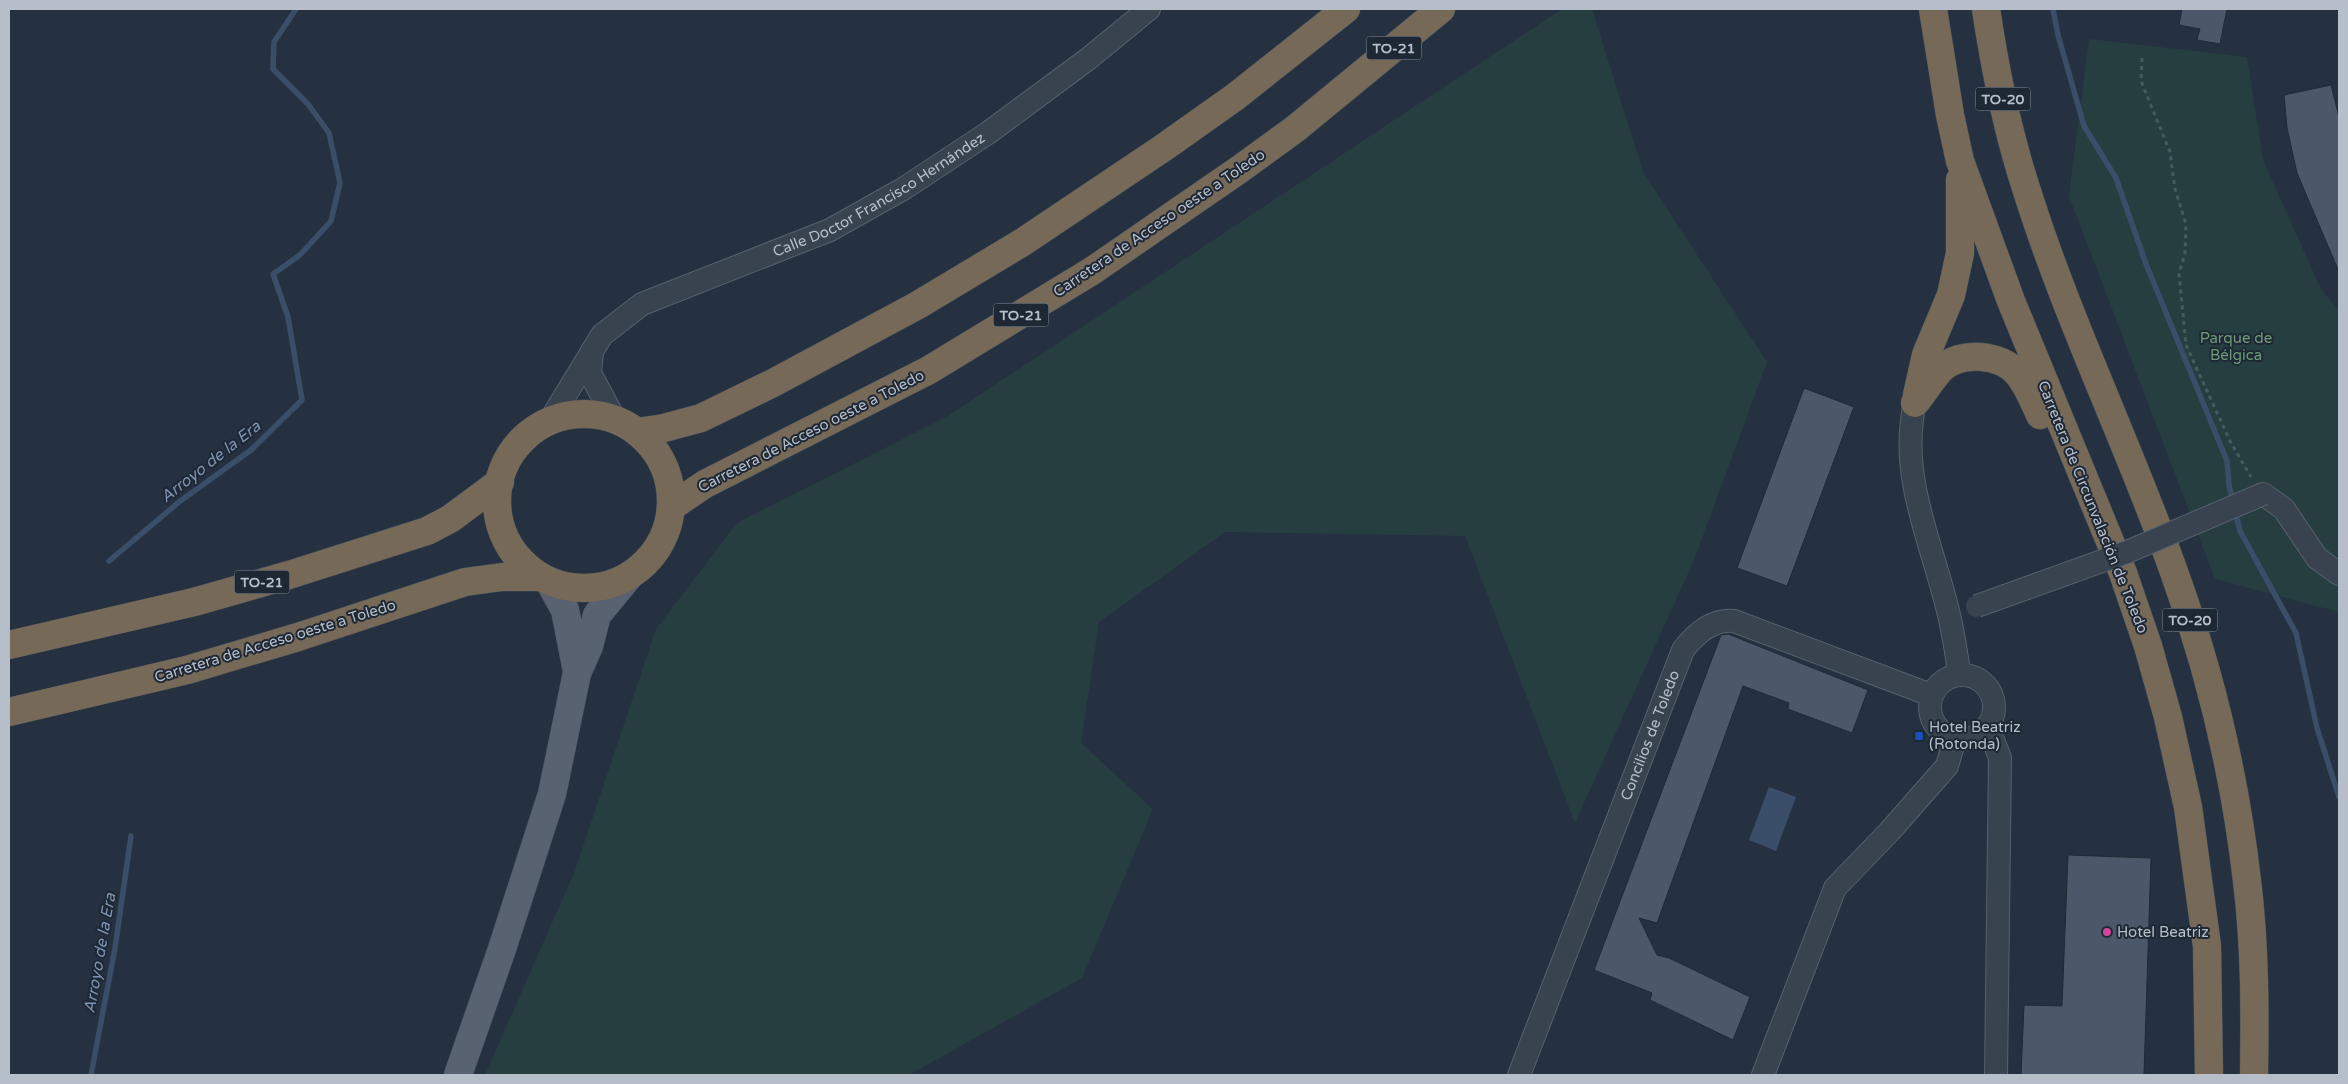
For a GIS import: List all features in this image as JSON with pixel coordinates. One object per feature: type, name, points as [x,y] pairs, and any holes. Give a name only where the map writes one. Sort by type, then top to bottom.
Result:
[{"type":"highway","name":"Carretera de Acceso oeste a Toledo","points":[[545,579],[524,564],[510,546],[501,526],[498,504],[500,482],[506,463],[517,446],[531,432],[548,422],[570,416],[593,415],[626,426],[664,428],[700,418],[773,383],[918,305],[1023,242],[1235,97],[1346,9]]},
{"type":"highway","name":"Carretera de Acceso oeste a Toledo","points":[[671,507],[705,484],[929,370],[1092,271],[1232,175],[1295,129],[1440,9]]},
{"type":"highway","name":"Carretera de Circunvalación de Toledo","points":[[1933,9],[1950,115],[1960,161],[2011,301],[2123,573],[2148,646],[2168,717],[2188,807],[2207,946],[2209,1075]]},
{"type":"highway","name":"TO-20","points":[[1986,9],[1999,84],[2025,188],[2068,305],[2175,573],[2206,672],[2224,744],[2247,881],[2253,952],[2254,1075]]},
{"type":"highway","points":[[1916,403],[1926,355],[1950,295],[1960,253],[1960,161]]},
{"type":"highway","points":[[1916,403],[1942,368],[1954,361],[1968,356],[2001,362],[2018,374],[2033,398],[2065,469],[2100,520]]},
{"type":"highway","name":"Carretera de Acceso oeste a Toledo","points":[[9,712],[187,670],[298,637],[465,582],[502,577],[545,579],[569,587],[590,588],[611,584],[630,575],[651,557],[665,534],[671,507],[671,490],[667,473],[660,457],[650,443],[626,426]]},
{"type":"highway","name":"TO-21","points":[[9,645],[194,602],[289,575],[427,531],[450,519],[500,482]]},
{"type":"main road","points":[[458,1075],[502,949],[552,794],[568,727],[577,673],[589,646],[597,614],[630,575]]},
{"type":"main road","points":[[545,579],[565,610],[577,673]]},
{"type":"street","name":"Calle Doctor Francisco Hernández","points":[[548,422],[602,335],[642,304],[830,230],[903,189],[996,127],[1088,58],[1149,9]]},
{"type":"street","points":[[592,351],[590,373],[626,426]]},
{"type":"street","points":[[1916,403],[1911,422],[1910,445],[1915,494],[1949,614],[1960,675]]},
{"type":"street","points":[[1977,606],[2127,552],[2263,494],[2284,509],[2317,558],[2339,574]]},
{"type":"street","name":"Concilios de Toledo","points":[[1519,1075],[1683,650],[1693,638],[1714,623],[1724,620],[1734,621],[1931,695]]},
{"type":"street","points":[[1960,675],[1971,676],[1980,680],[1993,697],[1993,718],[1988,727],[1973,738],[1955,739],[1945,736],[1931,718],[1929,707],[1931,695],[1943,681],[1960,675]]},
{"type":"street","points":[[1988,727],[2000,758],[1996,1075]]},
{"type":"street","points":[[1763,1075],[1835,888],[1890,831],[1947,766],[1955,739]]},
{"type":"path","points":[[2142,58],[2141,81],[2170,152],[2175,188],[2186,224],[2185,253],[2179,274],[2186,345],[2238,457],[2263,494]]},
{"type":"green space","points":[[1562,9],[1592,9],[1643,172],[1767,362],[1694,560],[1575,823],[1465,536],[1225,532],[1099,622],[1081,743],[1153,809],[1082,978],[909,1075],[485,1075],[574,873],[656,629],[737,523],[948,416]]},
{"type":"green space","name":"Parque de Bélgica","points":[[2089,39],[2247,57],[2263,160],[2321,289],[2339,311],[2339,612],[2215,579],[2069,196]]},
{"type":"water","points":[[1769,787],[1796,797],[1776,851],[1749,840]]},
{"type":"building","points":[[2182,9],[2227,9],[2220,44],[2197,40],[2200,29],[2179,25]]},
{"type":"building","points":[[2331,85],[2339,117],[2339,272],[2297,173],[2287,128],[2284,95]]},
{"type":"building","points":[[1804,388],[1854,407],[1787,586],[1737,568]]},
{"type":"building","points":[[1728,634],[1868,690],[1852,733],[1788,709],[1789,703],[1743,686],[1657,923],[1639,918],[1657,955],[1669,958],[1750,997],[1733,1040],[1650,1000],[1652,993],[1594,970],[1721,635]]},
{"type":"building","name":"Hotel Beatriz","points":[[2068,855],[2151,858],[2144,1075],[2021,1075],[2024,1005],[2062,1006]]},
{"type":"waterway","name":"Arroyo de la Era","points":[[109,561],[179,502],[251,450],[302,400],[288,317],[273,274],[300,255],[331,221],[340,183],[329,133],[308,104],[273,69],[274,42],[296,9]]},
{"type":"waterway","points":[[2053,9],[2058,35],[2084,126],[2116,178],[2146,264],[2227,461],[2233,502]]},
{"type":"waterway","points":[[2235,511],[2240,531],[2296,633],[2317,728],[2339,797]]},
{"type":"waterway","name":"Arroyo de la Era","points":[[91,1075],[115,948],[131,836]]},
{"type":"place","name":"Hotel Beatriz (Rotonda)","points":[[1919,736]]},
{"type":"place","name":"Hotel Beatriz","points":[[2107,932]]}]
